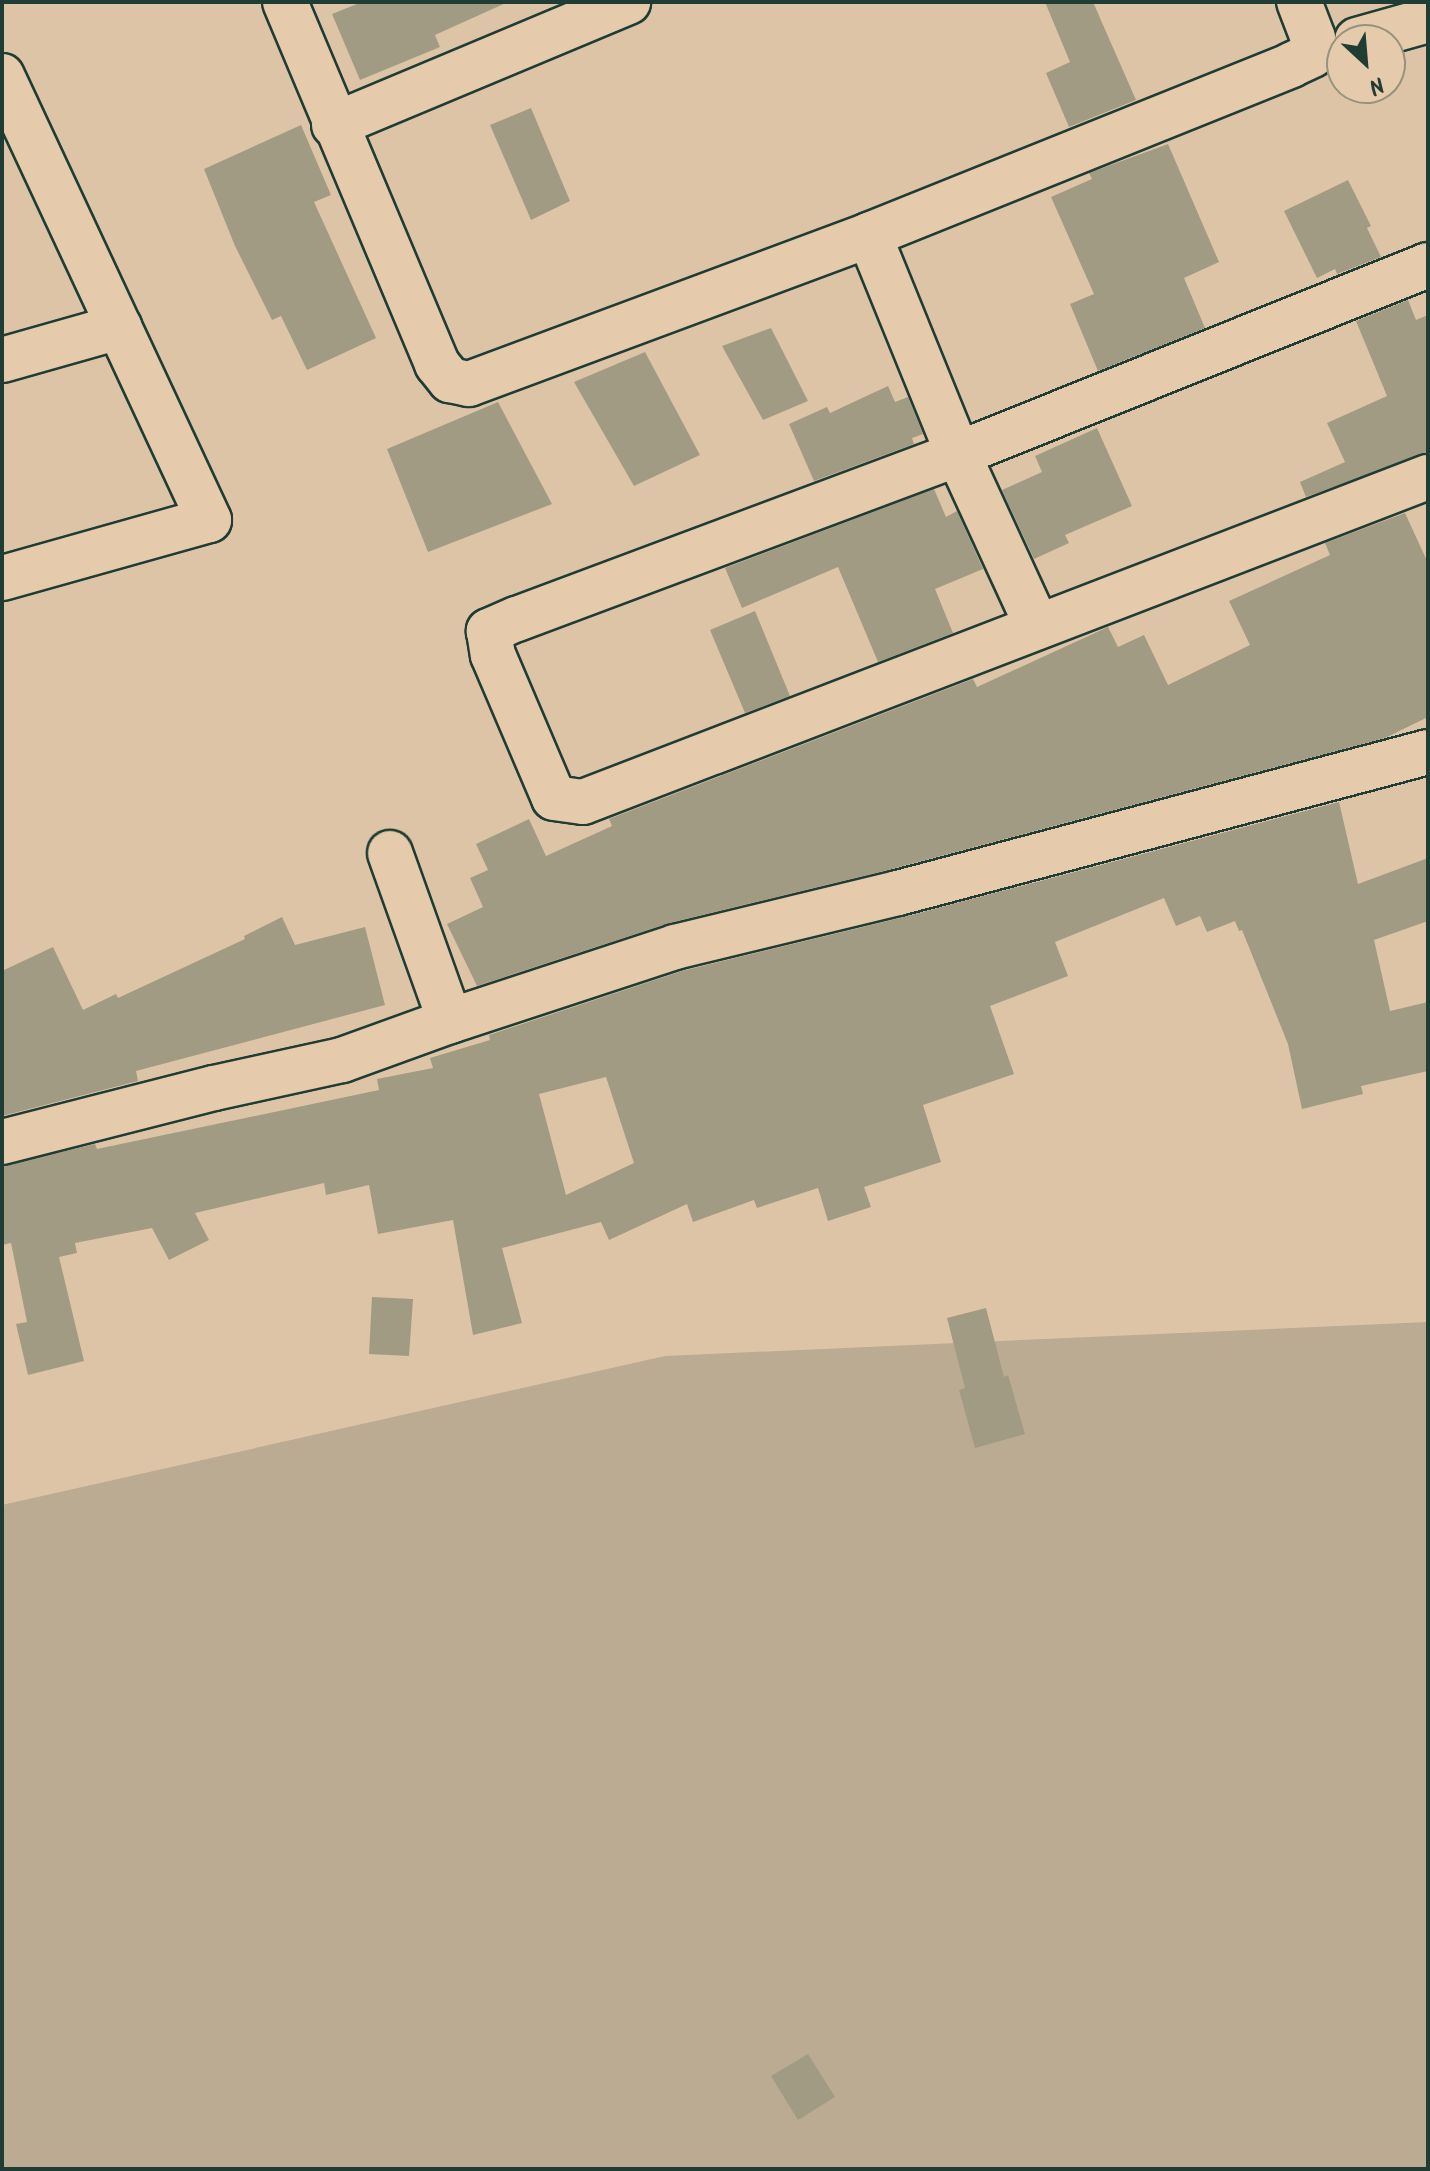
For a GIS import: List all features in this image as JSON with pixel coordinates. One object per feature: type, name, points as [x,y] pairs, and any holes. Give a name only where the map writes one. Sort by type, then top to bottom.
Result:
[{"type":"street","points":[[285,2],[334,125],[437,364],[450,380],[469,384],[869,235],[1326,50]]},
{"type":"street","points":[[334,125],[628,2]]},
{"type":"street","points":[[1299,2],[1313,38],[1326,49]]},
{"type":"street","points":[[1406,26],[1428,20]]},
{"type":"street","points":[[2,76],[16,141],[119,327],[209,520],[2,578]]},
{"type":"street","points":[[869,235],[958,454],[1037,626]]},
{"type":"street","points":[[1428,265],[958,454],[489,631],[493,655],[554,798],[583,802],[1428,477]]},
{"type":"street","points":[[2,360],[119,327]]},
{"type":"street","points":[[2,1142],[342,1060],[675,947],[898,893],[1428,752]]},
{"type":"street","points":[[390,853],[450,1021]]},
{"type":"shaded area","points":[[1428,1322],[1428,2169],[2,2169],[2,1505],[665,1356]]},
{"type":"building","points":[[362,2],[508,2],[435,35],[440,47],[360,80],[332,14]]},
{"type":"building","points":[[1045,2],[1093,2],[1136,100],[1069,127],[1046,73],[1070,62]]},
{"type":"building","points":[[531,108],[570,201],[531,220],[490,125]]},
{"type":"building","points":[[301,125],[331,195],[314,202],[376,338],[307,370],[281,316],[272,320],[235,246],[204,169]]},
{"type":"building","points":[[1168,144],[1219,262],[1184,278],[1205,328],[1098,371],[1070,304],[1094,294],[1051,197],[1092,179],[1089,173]]},
{"type":"building","points":[[1348,180],[1371,226],[1367,228],[1381,257],[1337,274],[1335,269],[1317,278],[1284,211]]},
{"type":"building","points":[[1408,300],[1416,320],[1428,315],[1428,453],[1306,497],[1300,482],[1345,462],[1327,423],[1387,396],[1356,321]]},
{"type":"building","points":[[771,328],[808,401],[763,420],[722,346]]},
{"type":"building","points":[[645,352],[700,455],[634,486],[574,382]]},
{"type":"building","points":[[888,386],[895,402],[908,397],[923,434],[912,438],[914,444],[814,481],[789,424],[827,407],[830,413]]},
{"type":"building","points":[[498,402],[552,504],[428,552],[387,449]]},
{"type":"building","points":[[1097,428],[1132,506],[1065,535],[1069,543],[1034,559],[1002,490],[1042,472],[1035,456]]},
{"type":"building","points":[[934,489],[946,517],[957,511],[983,569],[935,589],[953,633],[878,662],[838,567],[742,608],[725,568]]},
{"type":"building","points":[[1405,513],[1428,563],[1428,717],[1385,738],[892,869],[669,923],[477,986],[447,924],[483,907],[470,878],[488,870],[476,844],[529,819],[546,856],[612,826],[609,819],[973,679],[977,687],[1108,627],[1118,647],[1144,635],[1168,685],[1250,645],[1229,601],[1330,555],[1325,543]]},
{"type":"building","points":[[755,611],[790,696],[745,713],[710,630]]},
{"type":"building","points":[[1339,802],[1358,884],[1428,858],[1428,921],[1374,940],[1390,1011],[1428,1002],[1428,1071],[1361,1086],[1363,1094],[1302,1109],[1288,1044],[1242,930],[1239,931],[1235,921],[1207,932],[1200,916],[1176,926],[1164,898],[1055,942],[1068,976],[990,1006],[1014,1074],[923,1105],[941,1162],[864,1187],[871,1207],[828,1221],[818,1188],[757,1208],[754,1200],[693,1222],[687,1204],[609,1240],[601,1222],[502,1248],[522,1323],[473,1335],[453,1220],[378,1234],[369,1185],[326,1195],[324,1183],[195,1213],[209,1240],[169,1260],[152,1228],[75,1243],[77,1253],[59,1257],[84,1361],[28,1375],[16,1324],[27,1322],[11,1243],[2,1245],[2,1166],[95,1144],[97,1149],[379,1090],[377,1079],[433,1068],[430,1058],[490,1040],[489,1035],[682,971],[904,917]],"holes":[[[606,1077],[634,1163],[566,1195],[539,1094]]]},
{"type":"building","points":[[282,917],[295,945],[365,927],[385,1005],[136,1071],[138,1081],[2,1116],[2,971],[53,947],[83,1010],[116,994],[118,998],[245,939],[244,936]]},
{"type":"building","points":[[372,1297],[413,1299],[409,1356],[369,1354]]},
{"type":"building","points":[[986,1308],[1004,1377],[1008,1375],[1025,1434],[975,1448],[959,1390],[965,1388],[947,1318]]},
{"type":"building","points":[[808,2054],[835,2097],[798,2120],[771,2076]]}]
